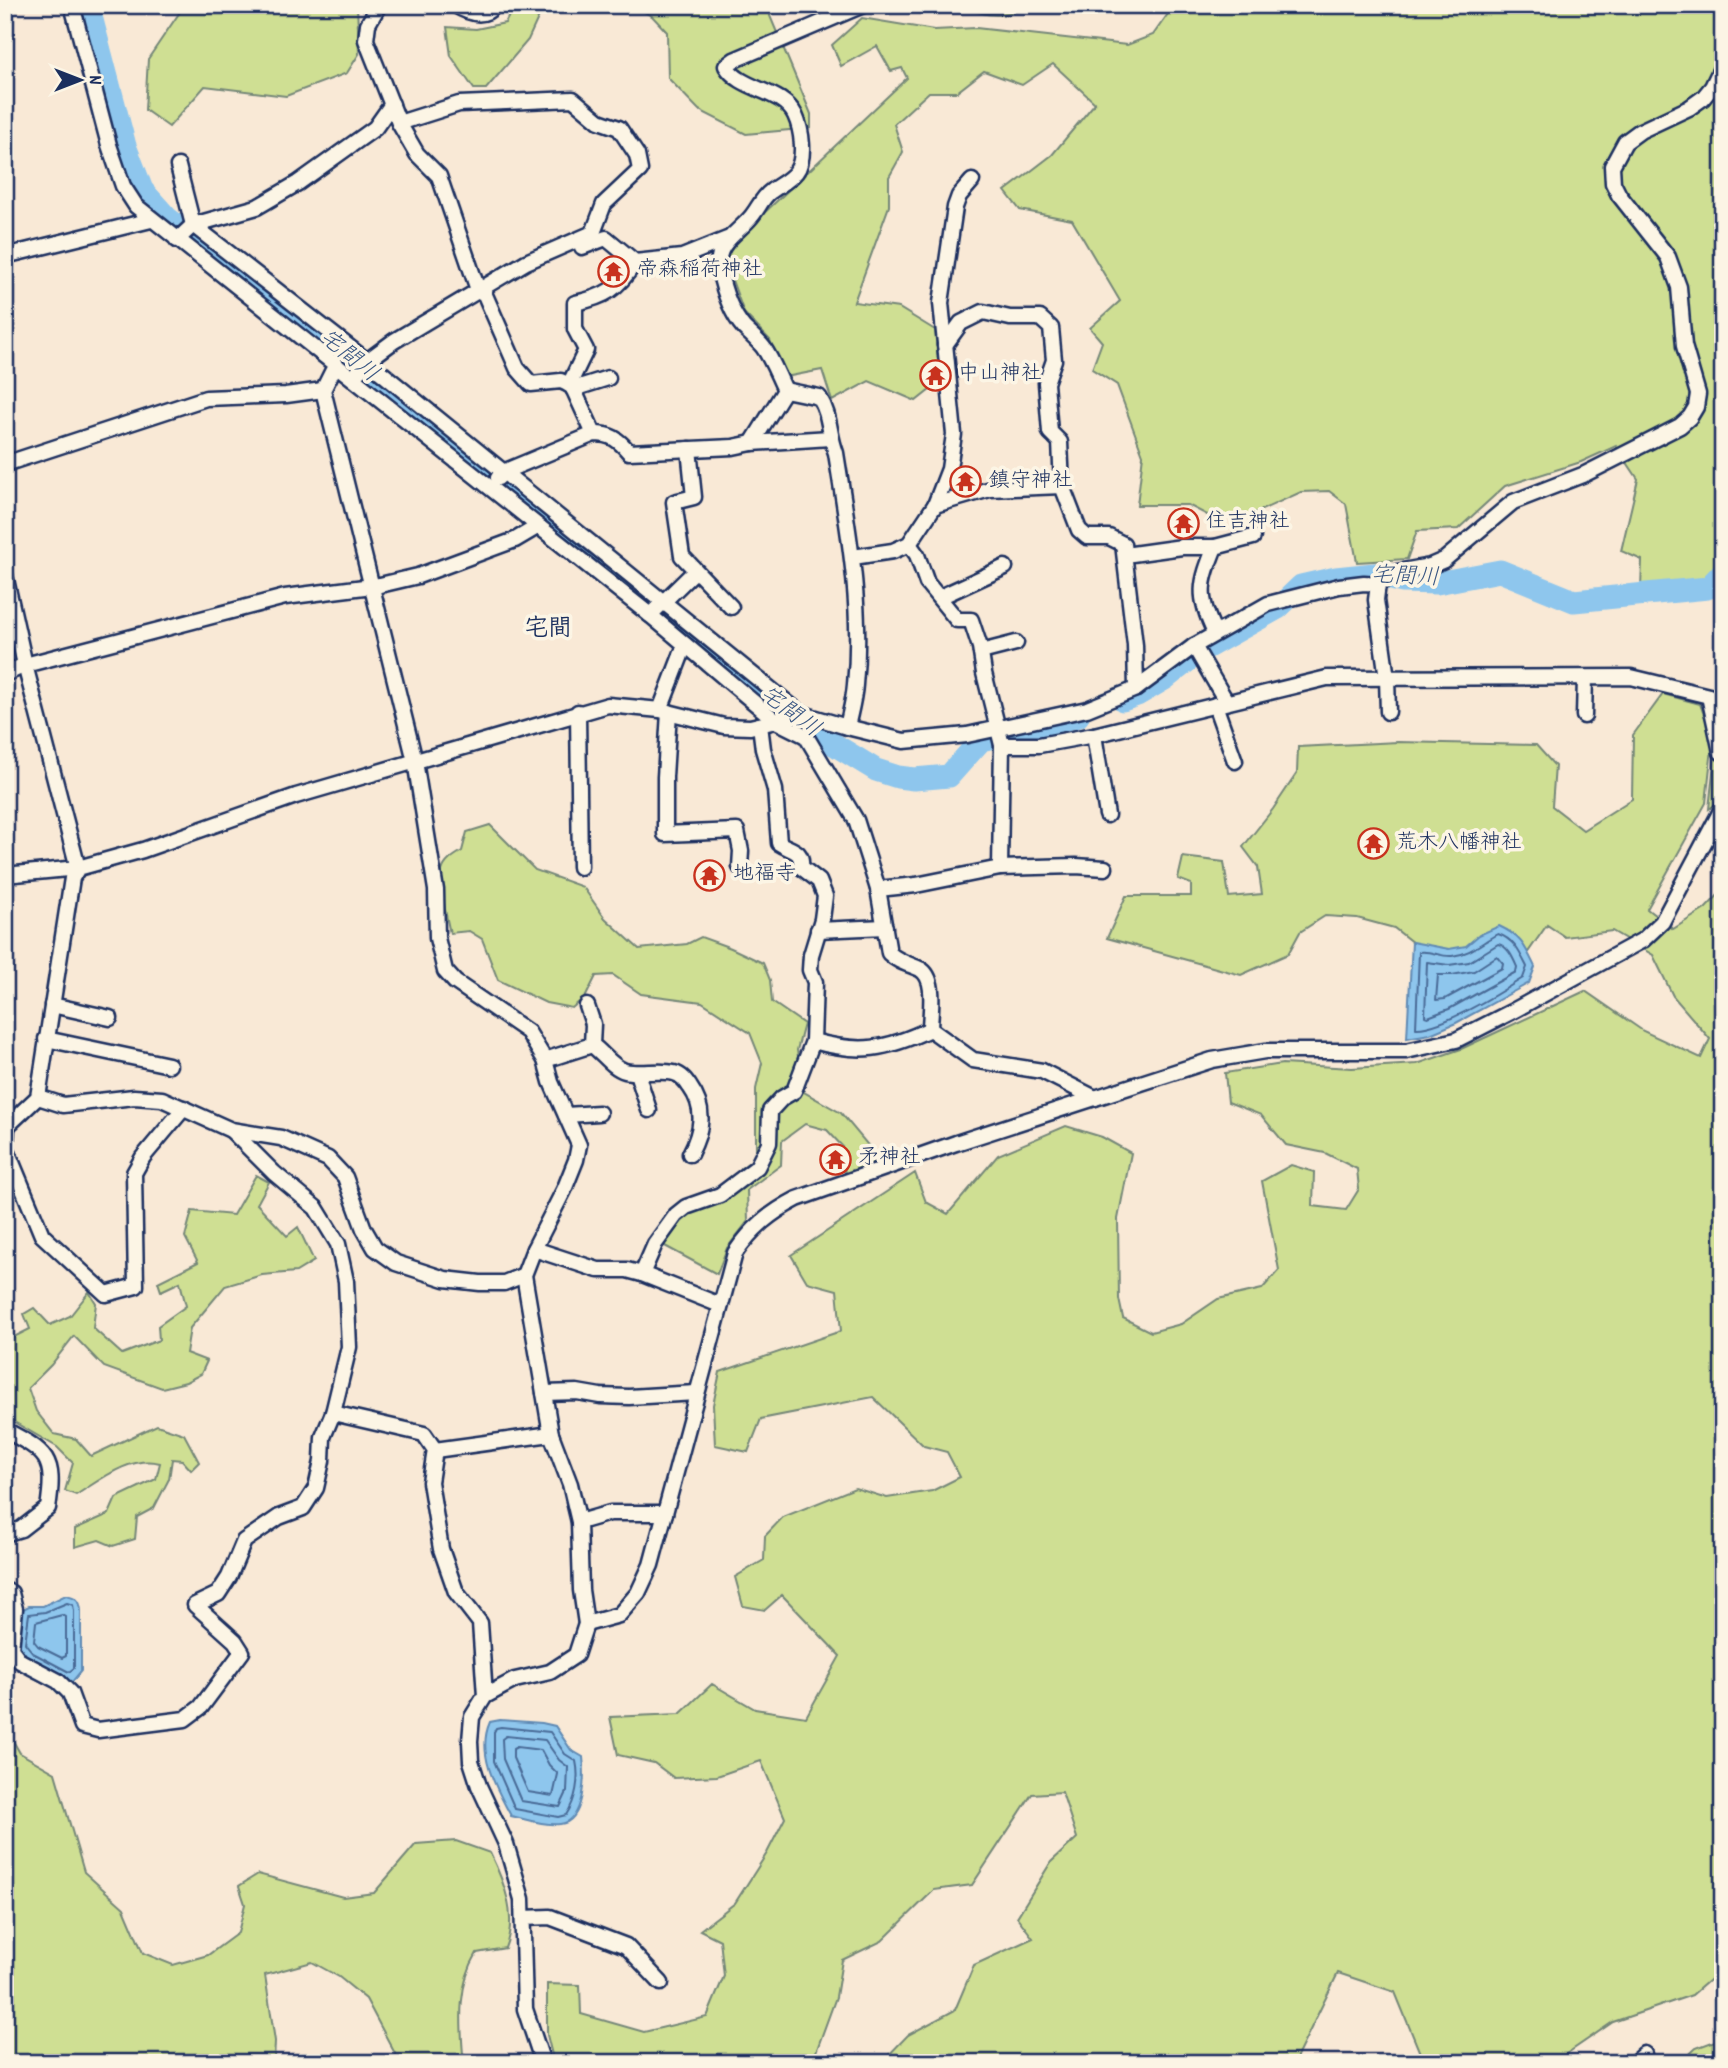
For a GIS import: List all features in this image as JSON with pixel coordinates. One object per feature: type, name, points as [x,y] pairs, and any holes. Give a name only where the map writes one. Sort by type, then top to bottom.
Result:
[{"type":"street","points":[[72,5],[109,145],[123,186],[136,206],[151,220],[185,232],[361,368],[657,607],[800,713],[904,741],[1000,736],[1039,745],[1094,735],[1327,678],[1631,677],[1709,696],[1723,753]]},
{"type":"street","points":[[379,5],[368,24],[366,40],[399,123],[417,154],[439,176],[480,289],[517,368],[531,384],[561,381],[571,387],[594,434]]},
{"type":"street","points":[[455,5],[474,15],[491,10],[495,5]]},
{"type":"street","points":[[559,247],[569,252],[606,238],[635,262],[682,257],[727,239],[750,219],[768,193],[798,170],[802,148],[799,127],[793,112],[781,101],[734,75],[726,66],[863,5]]},
{"type":"street","points":[[1000,736],[1087,709],[1136,689],[1214,633],[1268,604],[1339,586],[1378,584],[1397,572],[1430,566],[1444,560],[1513,502],[1633,452],[1690,418],[1696,407],[1698,394],[1685,346],[1675,272],[1657,240],[1619,195],[1613,183],[1612,166],[1625,142],[1703,98],[1712,87],[1723,64]]},
{"type":"street","points":[[361,368],[394,341],[526,262],[593,233],[604,204],[640,170],[637,155],[619,128],[600,121],[573,99],[459,104],[399,123]]},
{"type":"street","points":[[185,232],[257,207],[298,183],[375,128],[392,104]]},
{"type":"street","points":[[178,166],[185,232],[336,364],[361,368],[497,479],[537,527],[657,607],[685,645],[776,721],[806,736],[856,821],[878,889],[889,953],[895,960],[923,971],[930,981],[930,1029]]},
{"type":"street","points":[[853,557],[894,551],[909,544],[935,505],[949,469],[954,434],[941,303],[955,207],[972,181]]},
{"type":"street","points":[[5,256],[151,220]]},
{"type":"street","points":[[727,239],[719,253],[719,267],[732,307],[743,326],[764,348],[785,390]]},
{"type":"street","points":[[571,387],[586,350],[575,329],[575,303],[606,295],[626,276],[635,262]]},
{"type":"street","points":[[945,345],[961,323],[983,312],[1010,318],[1040,318],[1051,328],[1054,360],[1046,383],[1050,432],[1060,442],[1062,486],[1079,530],[1087,537],[1109,537],[1123,544],[1135,645],[1136,689]]},
{"type":"street","points":[[336,364],[323,390],[415,761],[436,890],[437,938],[445,971],[455,982],[528,1032],[545,1060],[551,1082],[579,1145],[576,1160],[524,1275],[551,1433],[570,1484],[579,1522],[581,1590],[586,1624],[576,1655],[550,1672],[515,1680],[485,1696],[472,1717],[471,1761],[479,1786],[506,1844],[522,1899],[525,2009],[543,2063]]},
{"type":"street","points":[[571,387],[608,379]]},
{"type":"street","points":[[5,464],[206,398],[286,395],[323,390]]},
{"type":"street","points":[[785,390],[819,397],[828,411],[830,438],[836,453],[853,557],[856,652],[855,686],[848,727]]},
{"type":"street","points":[[752,443],[785,390]]},
{"type":"street","points":[[497,479],[594,434],[617,438],[629,452],[733,447],[752,443],[830,438]]},
{"type":"street","points":[[689,449],[694,497],[674,502],[682,556],[732,607]]},
{"type":"street","points":[[935,505],[990,489],[1062,486]]},
{"type":"street","points":[[5,674],[25,665],[285,597],[372,586],[418,576],[515,540],[537,527]]},
{"type":"street","points":[[1125,555],[1182,547],[1215,547],[1254,537]]},
{"type":"street","points":[[909,544],[917,555],[927,583],[957,620],[971,620],[981,652],[1000,736],[1000,869]]},
{"type":"street","points":[[1214,633],[1201,594],[1215,547]]},
{"type":"street","points":[[940,597],[1005,567]]},
{"type":"street","points":[[657,607],[695,571]]},
{"type":"street","points":[[5,575],[25,665],[78,868],[72,878],[38,1097],[6,1128],[6,1148],[43,1235],[106,1294],[136,1286],[134,1172],[143,1157],[184,1108]]},
{"type":"street","points":[[1378,584],[1376,600],[1387,678],[1388,712]]},
{"type":"street","points":[[981,652],[1016,643]]},
{"type":"street","points":[[685,645],[664,711],[665,834],[737,831],[741,851],[740,867]]},
{"type":"street","points":[[1195,647],[1205,663],[1220,703],[1235,761]]},
{"type":"street","points":[[1584,716],[1585,678]]},
{"type":"street","points":[[5,875],[78,868],[143,850],[296,796],[608,705],[664,711],[724,726],[750,727],[800,713]]},
{"type":"street","points":[[578,712],[580,867]]},
{"type":"street","points":[[642,1275],[655,1244],[676,1215],[686,1207],[707,1202],[720,1195],[757,1167],[769,1143],[770,1111],[782,1098],[794,1091],[813,1041],[815,982],[810,970],[811,955],[825,896],[824,888],[801,867],[802,859],[798,851],[779,843],[775,790],[763,749],[760,725]]},
{"type":"street","points":[[1094,735],[1107,815]]},
{"type":"street","points":[[586,1624],[619,1615],[638,1593],[651,1565],[735,1254],[750,1231],[774,1211],[809,1195],[1212,1060],[1265,1051],[1406,1051],[1456,1040],[1643,940],[1662,922],[1723,807]]},
{"type":"street","points":[[878,889],[916,886],[1000,869],[1076,866],[1105,868]]},
{"type":"street","points":[[818,930],[885,927]]},
{"type":"street","points":[[52,1005],[110,1018]]},
{"type":"street","points":[[587,1006],[593,1024],[592,1045]]},
{"type":"street","points":[[813,1041],[841,1049],[865,1050],[900,1043],[930,1029]]},
{"type":"street","points":[[930,1029],[973,1060],[1042,1071],[1095,1098]]},
{"type":"street","points":[[46,1039],[170,1065]]},
{"type":"street","points":[[545,1060],[592,1045]]},
{"type":"street","points":[[592,1045],[604,1054],[611,1064],[623,1071],[671,1072],[680,1075],[695,1094],[701,1108],[698,1138],[690,1153]]},
{"type":"street","points":[[637,1073],[649,1110]]},
{"type":"street","points":[[38,1097],[63,1105],[134,1097],[162,1099],[230,1130],[281,1138],[328,1159],[345,1177],[364,1229],[375,1248],[396,1263],[445,1279],[480,1283],[504,1283],[524,1275]]},
{"type":"street","points":[[566,1115],[600,1113]]},
{"type":"street","points":[[5,1590],[11,1593],[15,1608],[11,1649],[20,1661],[58,1681],[70,1693],[82,1726],[98,1730],[185,1719],[201,1707],[242,1652],[235,1641],[195,1605],[218,1594],[229,1577],[244,1541],[279,1517],[303,1508],[316,1488],[322,1461],[323,1437],[333,1413],[349,1347],[346,1280],[338,1244],[316,1208],[230,1130]]},
{"type":"street","points":[[534,1249],[598,1270],[627,1270],[720,1305]]},
{"type":"street","points":[[544,1393],[577,1392],[629,1397],[696,1393]]},
{"type":"street","points":[[333,1413],[424,1433],[435,1450],[430,1482],[441,1549],[456,1592],[480,1623],[485,1696]]},
{"type":"street","points":[[5,1430],[44,1452],[50,1468],[51,1492],[48,1508],[42,1514],[21,1529],[5,1534]]},
{"type":"street","points":[[435,1450],[551,1433]]},
{"type":"street","points":[[579,1522],[610,1513],[665,1513]]},
{"type":"street","points":[[523,1918],[550,1917],[626,1946],[661,1983]]},
{"type":"green space","points":[[202,5],[357,5],[359,54],[347,73],[286,96],[205,86],[169,127],[145,110],[148,59],[182,9]]},
{"type":"green space","points":[[515,5],[544,5],[528,40],[486,89],[474,89],[451,56],[447,27],[476,29],[505,23]]},
{"type":"green space","points":[[632,5],[773,5],[770,16],[811,114],[811,128],[746,134],[699,110],[668,78],[667,32],[652,16]]},
{"type":"green space","points":[[959,5],[1038,5],[999,15],[980,13]]},
{"type":"green space","points":[[1170,5],[1723,5],[1723,563],[1702,584],[1641,589],[1642,560],[1621,551],[1638,479],[1616,446],[1581,462],[1505,486],[1458,529],[1417,531],[1407,559],[1357,562],[1346,504],[1329,491],[1301,492],[1246,517],[1213,518],[1188,505],[1137,505],[1143,455],[1117,385],[1092,369],[1102,342],[1090,328],[1120,301],[1072,220],[1020,210],[1005,191],[1052,155],[1095,103],[1053,64],[1022,85],[984,71],[957,92],[929,92],[894,124],[903,152],[889,177],[889,206],[854,302],[899,308],[935,330],[940,382],[916,401],[869,381],[832,401],[822,370],[785,377],[770,340],[744,313],[729,272],[725,250],[907,78],[902,68],[891,71],[877,46],[841,66],[832,45],[862,18],[934,30],[976,28],[1127,45],[1153,35],[1170,11]]},
{"type":"green space","points":[[1663,694],[1700,704],[1713,739],[1706,803],[1647,909],[1673,929],[1705,909],[1723,890],[1723,1968],[1692,1995],[1613,2022],[1553,2063],[1424,2063],[1395,1992],[1338,1973],[1294,2063],[881,2063],[908,2035],[955,2010],[974,1965],[1033,1938],[1017,1917],[1051,1862],[1077,1838],[1062,1792],[1032,1794],[972,1885],[934,1890],[882,1941],[842,1960],[836,1997],[812,2063],[554,2063],[547,2035],[547,1984],[580,1985],[581,2014],[644,2032],[707,2017],[724,1976],[720,1940],[700,1930],[735,1903],[767,1853],[785,1818],[761,1761],[717,1776],[674,1778],[654,1763],[618,1755],[610,1717],[680,1714],[712,1684],[755,1709],[806,1717],[840,1656],[782,1595],[765,1610],[743,1606],[735,1577],[764,1560],[765,1536],[783,1517],[855,1488],[887,1498],[932,1491],[960,1477],[947,1452],[924,1446],[873,1397],[761,1419],[748,1452],[715,1445],[713,1405],[720,1372],[841,1331],[837,1290],[807,1282],[791,1255],[915,1173],[926,1202],[948,1214],[998,1155],[1066,1126],[1102,1137],[1131,1153],[1118,1219],[1119,1299],[1123,1318],[1151,1332],[1181,1324],[1218,1299],[1262,1289],[1279,1270],[1262,1181],[1291,1165],[1314,1172],[1313,1206],[1346,1210],[1359,1189],[1357,1169],[1325,1153],[1286,1145],[1261,1115],[1228,1102],[1225,1073],[1282,1064],[1352,1068],[1417,1064],[1461,1049],[1585,991],[1643,1031],[1701,1058],[1710,1039],[1673,996],[1653,955],[1612,931],[1565,937],[1547,925],[1524,958],[1437,962],[1394,928],[1357,918],[1325,916],[1300,932],[1288,954],[1241,975],[1107,938],[1126,896],[1191,896],[1191,884],[1178,879],[1183,857],[1224,862],[1229,897],[1262,894],[1258,867],[1243,847],[1297,773],[1298,747],[1398,742],[1536,745],[1555,766],[1552,806],[1583,830],[1632,799],[1633,735]]},
{"type":"green space","points":[[1715,754],[1723,757],[1723,799],[1709,809]]},
{"type":"green space","points":[[490,825],[535,870],[583,887],[605,918],[639,949],[687,944],[701,937],[763,963],[770,980],[772,1002],[804,1024],[797,1050],[804,1092],[841,1113],[872,1150],[872,1165],[845,1175],[842,1146],[827,1130],[805,1124],[782,1141],[781,1165],[747,1190],[748,1221],[727,1248],[717,1274],[663,1245],[678,1221],[692,1211],[733,1192],[741,1168],[756,1157],[756,1089],[762,1063],[750,1033],[702,1002],[641,994],[613,975],[596,976],[586,996],[572,1008],[546,1003],[498,980],[482,939],[469,931],[450,933],[441,876],[443,867],[462,851],[467,832]]},
{"type":"green space","points":[[256,1175],[269,1182],[257,1204],[287,1236],[298,1227],[314,1261],[296,1272],[262,1275],[225,1286],[190,1328],[186,1353],[207,1361],[201,1374],[186,1382],[162,1388],[104,1367],[74,1336],[28,1388],[36,1411],[54,1434],[76,1439],[91,1456],[157,1425],[184,1434],[199,1462],[191,1470],[182,1460],[172,1459],[169,1479],[154,1508],[137,1517],[135,1539],[113,1546],[99,1540],[75,1547],[75,1529],[109,1514],[116,1498],[156,1479],[160,1463],[149,1461],[116,1470],[76,1495],[65,1491],[73,1463],[57,1447],[5,1414],[5,1327],[12,1338],[30,1329],[24,1314],[34,1308],[50,1325],[70,1316],[89,1292],[96,1303],[93,1328],[122,1354],[159,1340],[158,1326],[186,1306],[180,1282],[161,1291],[158,1282],[198,1262],[185,1237],[192,1211],[233,1215]]},
{"type":"green space","points":[[5,1727],[20,1753],[55,1773],[84,1872],[124,1908],[143,1953],[173,1965],[208,1955],[238,1933],[245,1904],[239,1886],[258,1874],[343,1897],[374,1893],[416,1844],[456,1841],[490,1853],[508,1899],[510,1924],[505,1948],[477,1953],[466,1977],[461,2015],[463,2054],[477,2063],[400,2063],[366,1999],[339,1977],[312,1962],[265,1975],[275,2041],[274,2063],[14,2063],[5,2040]]},
{"type":"green space","points":[[1723,2038],[1723,2063],[1680,2063],[1696,2048]]},
{"type":"water","points":[[1499,926],[1517,938],[1528,953],[1535,967],[1529,983],[1456,1023],[1430,1034],[1407,1038],[1412,942],[1449,949],[1466,946],[1479,935]]},
{"type":"water","points":[[66,1595],[77,1600],[81,1610],[81,1671],[72,1682],[29,1659],[18,1645],[21,1610],[29,1606],[43,1606]]},
{"type":"water","points":[[500,1720],[555,1726],[571,1750],[583,1757],[582,1797],[579,1807],[568,1821],[548,1824],[511,1816],[494,1782],[485,1746],[490,1722]]},
{"type":"waterway","name":"宅間川","points":[[88,5],[125,146],[142,190],[167,218],[354,360],[565,538],[804,726],[876,770],[914,779],[949,776],[981,740],[1078,716]]},
{"type":"waterway","name":"宅間川","points":[[1123,700],[1166,678],[1199,652],[1278,608],[1301,586],[1336,578],[1375,574],[1402,582],[1437,583],[1500,571],[1574,601],[1708,588],[1723,572]]},
{"type":"place","name":"帝森稲荷神社","points":[[614,271]]},
{"type":"place","name":"中山神社","points":[[935,375]]},
{"type":"place","name":"鎮守神社","points":[[966,482]]},
{"type":"place","name":"住吉神社","points":[[1183,523]]},
{"type":"place","name":"荒木八幡神社","points":[[1373,844]]},
{"type":"place","name":"地福寺","points":[[710,875]]},
{"type":"place","name":"矛神社","points":[[835,1159]]},
{"type":"district","name":"宅間","points":[[548,630]]}]
